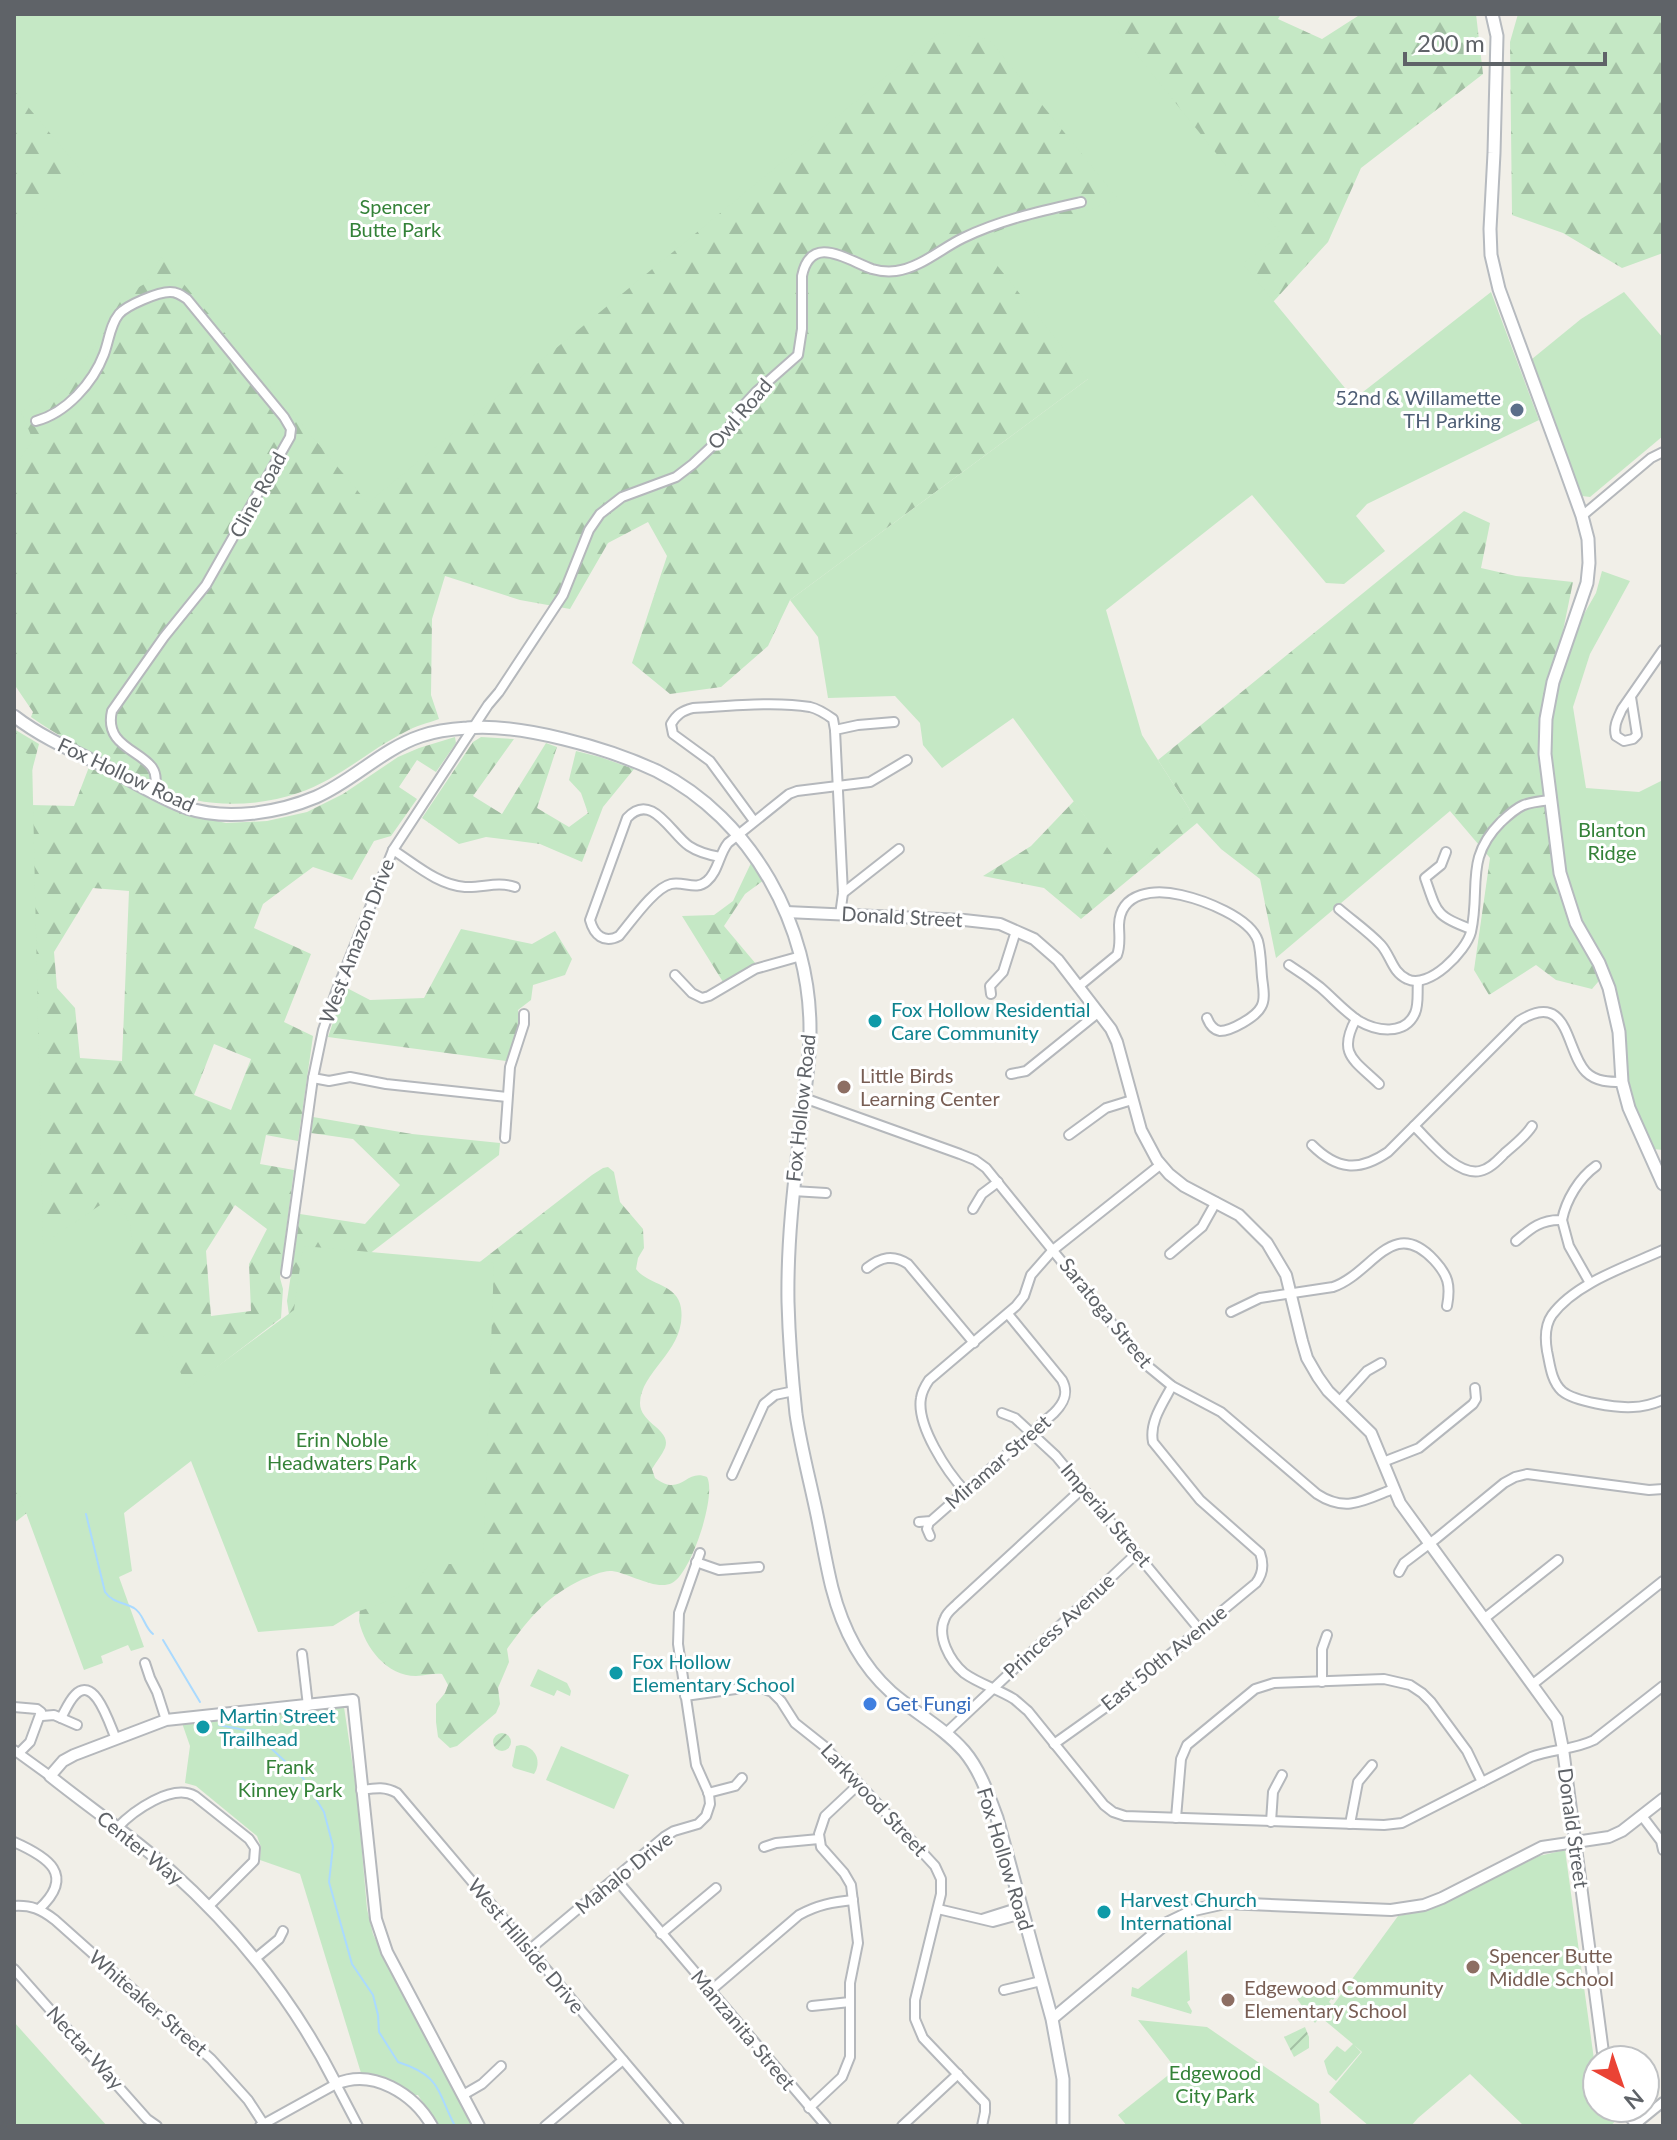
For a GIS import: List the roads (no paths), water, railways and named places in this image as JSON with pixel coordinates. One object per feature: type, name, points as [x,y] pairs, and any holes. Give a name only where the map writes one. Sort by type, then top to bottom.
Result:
[{"type":"main road","points":[[1492,14],[1497,36],[1491,255],[1499,289],[1582,516],[1589,551],[1587,583],[1553,682],[1546,719],[1545,754],[1560,873],[1576,923],[1604,975],[1619,1032],[1622,1082],[1629,1108],[1659,1162],[1663,1184]]},
{"type":"main road","name":"Fox Hollow Road","points":[[14,716],[44,736],[153,791],[189,808],[220,814],[280,808],[315,798],[421,736],[473,727],[514,730],[620,755],[664,775],[707,804],[738,835],[767,874],[786,912],[806,982],[810,1045],[790,1217],[788,1300],[794,1391],[832,1589],[854,1647],[891,1692],[946,1733],[972,1763],[985,1787],[997,1818],[1052,2019],[1063,2079],[1063,2126]]},
{"type":"street","name":"Owl Road","points":[[473,727],[563,595],[589,530],[600,514],[622,497],[681,474],[716,445],[743,406],[798,355],[802,329],[802,276],[809,260],[826,251],[876,270],[899,271],[983,230],[1020,216],[1081,202]]},
{"type":"street","name":"Cline Road","points":[[36,421],[62,411],[85,385],[104,355],[121,311],[172,292],[187,299],[291,429],[290,437],[206,585],[164,637],[112,711],[109,722],[118,741],[156,772],[158,781],[153,791]]},
{"type":"street","points":[[1582,516],[1651,458],[1663,452]]},
{"type":"street","points":[[1631,697],[1637,735],[1624,741],[1616,736],[1615,726],[1622,709],[1663,650]]},
{"type":"street","points":[[754,821],[710,761],[673,734],[671,724],[676,715],[693,708],[760,705],[811,707],[833,719],[843,893],[840,915]]},
{"type":"street","points":[[835,730],[894,722]]},
{"type":"street","name":"West Amazon Drive","points":[[286,1273],[313,1078],[323,1030],[336,992],[393,850],[473,727]]},
{"type":"street","points":[[720,857],[688,845],[652,811],[632,813],[627,818],[590,920],[592,927],[602,938],[609,940],[619,936],[662,888],[676,883],[702,885],[712,876],[723,850],[789,794],[870,782],[907,760]]},
{"type":"street","points":[[1339,909],[1380,944],[1393,967],[1408,979],[1418,981],[1433,977],[1467,942],[1471,929],[1476,867],[1483,843],[1518,807],[1550,800]]},
{"type":"street","points":[[843,893],[899,849]]},
{"type":"street","points":[[393,850],[451,885],[469,887],[503,883],[515,887]]},
{"type":"street","points":[[1446,852],[1441,865],[1425,878],[1433,904],[1445,918],[1471,929]]},
{"type":"street","points":[[1078,987],[1117,955],[1120,948],[1119,924],[1123,910],[1133,899],[1146,893],[1161,892],[1189,897],[1216,907],[1245,924],[1258,940],[1264,998],[1262,1006],[1248,1021],[1221,1030],[1214,1028],[1207,1018]]},
{"type":"street","name":"Donald Street","points":[[786,912],[964,920],[1000,924],[1034,939],[1047,950],[1111,1029],[1132,1100],[1149,1147],[1160,1165],[1184,1186],[1239,1215],[1267,1243],[1286,1275],[1307,1358],[1318,1377],[1371,1433],[1400,1503],[1557,1719],[1602,2044]]},
{"type":"street","points":[[991,994],[990,986],[1003,972],[1016,931]]},
{"type":"street","points":[[675,975],[692,993],[702,998],[755,969],[801,956]]},
{"type":"street","points":[[1289,965],[1321,987],[1356,1019],[1379,1028],[1403,1026],[1415,1013],[1418,981]]},
{"type":"street","points":[[1011,1074],[1026,1071],[1099,1012]]},
{"type":"street","points":[[505,1138],[510,1067],[524,1024],[524,1014]]},
{"type":"street","points":[[1312,1145],[1323,1157],[1345,1166],[1373,1162],[1388,1152],[1519,1021],[1529,1015],[1555,1016],[1570,1036],[1588,1075],[1606,1082],[1622,1082]]},
{"type":"street","points":[[1356,1019],[1347,1039],[1348,1052],[1379,1084]]},
{"type":"street","points":[[313,1078],[329,1081],[350,1077],[507,1097]]},
{"type":"street","name":"Saratoga Street","points":[[804,1098],[975,1160],[986,1168],[1144,1363],[1172,1386],[1221,1412],[1324,1499],[1349,1505],[1393,1489]]},
{"type":"street","points":[[1069,1135],[1097,1113],[1132,1100]]},
{"type":"street","points":[[1414,1126],[1452,1163],[1471,1172],[1482,1171],[1492,1165],[1532,1126]]},
{"type":"street","points":[[965,1491],[950,1475],[938,1454],[920,1411],[920,1399],[929,1380],[1008,1314],[1024,1296],[1037,1266],[1053,1250],[1160,1165]]},
{"type":"street","points":[[1590,1283],[1569,1246],[1562,1220],[1582,1178],[1596,1166]]},
{"type":"street","points":[[973,1209],[982,1194],[998,1182]]},
{"type":"street","points":[[793,1191],[826,1193]]},
{"type":"street","points":[[1170,1254],[1202,1227],[1216,1202]]},
{"type":"street","points":[[1516,1241],[1540,1222],[1562,1220]]},
{"type":"street","points":[[1231,1312],[1252,1301],[1344,1283],[1395,1243],[1407,1242],[1424,1250],[1446,1274],[1450,1287],[1447,1306]]},
{"type":"street","points":[[1663,1250],[1590,1283],[1551,1316],[1546,1329],[1554,1380],[1561,1390],[1584,1400],[1631,1408],[1649,1406],[1663,1400]]},
{"type":"street","points":[[867,1268],[886,1258],[908,1264],[974,1343]]},
{"type":"street","name":"Miramar Street","points":[[930,1536],[924,1522],[965,1491],[1064,1401],[1066,1389],[1059,1376],[1008,1314]]},
{"type":"street","points":[[1339,1402],[1367,1371],[1381,1363]]},
{"type":"street","name":"East 50th Avenue","points":[[1054,1744],[1106,1707],[1256,1583],[1261,1575],[1263,1564],[1256,1549],[1200,1500],[1153,1442],[1153,1424],[1172,1386]]},
{"type":"street","points":[[1383,1462],[1423,1446],[1473,1404],[1475,1388]]},
{"type":"street","points":[[732,1475],[764,1404],[775,1395],[794,1391]]},
{"type":"street","name":"Imperial Street","points":[[1002,1413],[1015,1418],[1056,1456],[1199,1629]]},
{"type":"street","points":[[1399,1572],[1404,1563],[1504,1483],[1527,1474],[1649,1490],[1663,1489]]},
{"type":"street","points":[[1083,1488],[945,1616],[943,1642],[954,1663],[973,1679],[1014,1699],[1028,1711],[1113,1812],[1125,1816],[1271,1822],[1402,1823],[1535,1755],[1583,1746],[1663,1686]]},
{"type":"street","name":"Princess Avenue","points":[[946,1733],[1137,1553]]},
{"type":"street","points":[[742,1778],[735,1786],[708,1793],[696,1765],[678,1644],[678,1623],[681,1603],[698,1558],[719,1570],[759,1567]]},
{"type":"street","points":[[1485,1618],[1558,1560]]},
{"type":"street","points":[[1533,1684],[1663,1581]]},
{"type":"street","points":[[1322,1682],[1322,1649],[1327,1635]]},
{"type":"street","points":[[302,1654],[308,1706]]},
{"type":"street","points":[[145,1663],[166,1720]]},
{"type":"street","points":[[1176,1818],[1184,1750],[1261,1686],[1286,1682],[1403,1682],[1431,1702],[1465,1748],[1482,1782]]},
{"type":"street","name":"Larkwood Street","points":[[685,1696],[755,1686],[770,1691],[778,1697],[795,1723],[824,1746],[935,1866],[942,1887],[914,2013],[916,2026],[923,2038],[985,2103],[982,2126]]},
{"type":"street","points":[[61,1718],[74,1695],[90,1690],[97,1697],[116,1739]]},
{"type":"street","points":[[50,1776],[63,1761],[74,1755],[166,1720],[353,1700],[373,1901],[381,1936],[479,2126]]},
{"type":"street","points":[[14,1707],[39,1709],[42,1716],[30,1742],[17,1751]]},
{"type":"street","points":[[42,1716],[54,1715],[77,1725]]},
{"type":"street","name":"Center Way","points":[[17,1751],[160,1862],[209,1906],[256,1958],[296,2014],[358,2126]]},
{"type":"street","points":[[1350,1824],[1358,1782],[1372,1765]]},
{"type":"street","points":[[1271,1822],[1273,1792],[1282,1775]]},
{"type":"street","points":[[809,2108],[837,2084],[847,2070],[851,2046],[851,1977],[858,1943],[853,1900],[850,1881],[824,1851],[819,1839],[825,1816],[858,1785]]},
{"type":"street","name":"West Hillside Drive","points":[[361,1790],[379,1787],[397,1793],[679,2126]]},
{"type":"street","points":[[117,1828],[137,1810],[185,1791],[249,1839],[256,1852],[254,1861],[209,1906]]},
{"type":"street","name":"Mahalo Drive","points":[[529,1950],[664,1837],[702,1821],[710,1804],[708,1793]]},
{"type":"street","points":[[1052,2019],[1167,1923],[1194,1910],[1225,1903],[1391,1910],[1409,1908],[1442,1898],[1542,1847],[1609,1837],[1622,1831],[1663,1799]]},
{"type":"street","points":[[1642,1816],[1661,1841],[1663,1850]]},
{"type":"street","points":[[764,1847],[819,1839]]},
{"type":"street","points":[[14,1842],[43,1856],[55,1875],[57,1886],[54,1894],[39,1909],[14,1906]]},
{"type":"street","name":"Manzanita Street","points":[[615,1878],[826,2126]]},
{"type":"street","points":[[661,1934],[716,1888]]},
{"type":"street","points":[[709,1992],[799,1915],[812,1907],[853,1900]]},
{"type":"street","name":"Whiteaker Street","points":[[39,1909],[211,2059],[248,2100],[263,2125]]},
{"type":"street","points":[[938,1909],[993,1922],[1021,1910]]},
{"type":"street","points":[[256,1958],[279,1939],[283,1931]]},
{"type":"street","name":"Nectar Way","points":[[14,1969],[147,2119],[157,2126]]},
{"type":"street","points":[[1004,1990],[1041,1981]]},
{"type":"street","points":[[812,2006],[850,2002]]},
{"type":"street","points":[[545,2126],[623,2060]]},
{"type":"street","points":[[463,2095],[482,2084],[501,2066]]},
{"type":"street","points":[[902,2126],[958,2074]]},
{"type":"street","points":[[263,2125],[336,2084],[361,2079],[379,2082],[407,2097],[432,2126]]},
{"type":"street","points":[[1636,2125],[1663,2102]]},
{"type":"waterway","points":[[86,1514],[105,1592],[137,1611],[153,1634]]},
{"type":"waterway","points":[[163,1640],[200,1702]]},
{"type":"waterway","points":[[219,1725],[250,1731],[260,1738],[303,1778],[324,1812],[333,1846],[329,1882],[352,1964],[373,1995],[379,2032],[398,2062],[422,2073],[436,2085],[455,2126]]},
{"type":"place","name":"52nd & Willamette TH Parking","points":[[1517,410]]},
{"type":"place","name":"Fox Hollow Residential Care Community","points":[[875,1021]]},
{"type":"place","name":"Little Birds Learning Center","points":[[844,1087]]},
{"type":"place","name":"Fox Hollow Elementary School","points":[[616,1673]]},
{"type":"place","name":"Get Fungi","points":[[870,1704]]},
{"type":"place","name":"Martin Street Trailhead","points":[[203,1727]]},
{"type":"place","name":"Harvest Church International","points":[[1104,1912]]},
{"type":"place","name":"Spencer Butte Middle School","points":[[1473,1967]]},
{"type":"place","name":"Edgewood Community Elementary School","points":[[1228,2000]]},
{"type":"park label","name":"Spencer Butte Park","points":[[395,218]]},
{"type":"park label","name":"Blanton Ridge","points":[[1612,842]]},
{"type":"park label","name":"Erin Noble Headwaters Park","points":[[342,1452]]},
{"type":"park label","name":"Frank Kinney Park","points":[[290,1778]]},
{"type":"park label","name":"Edgewood City Park","points":[[1215,2084]]}]
